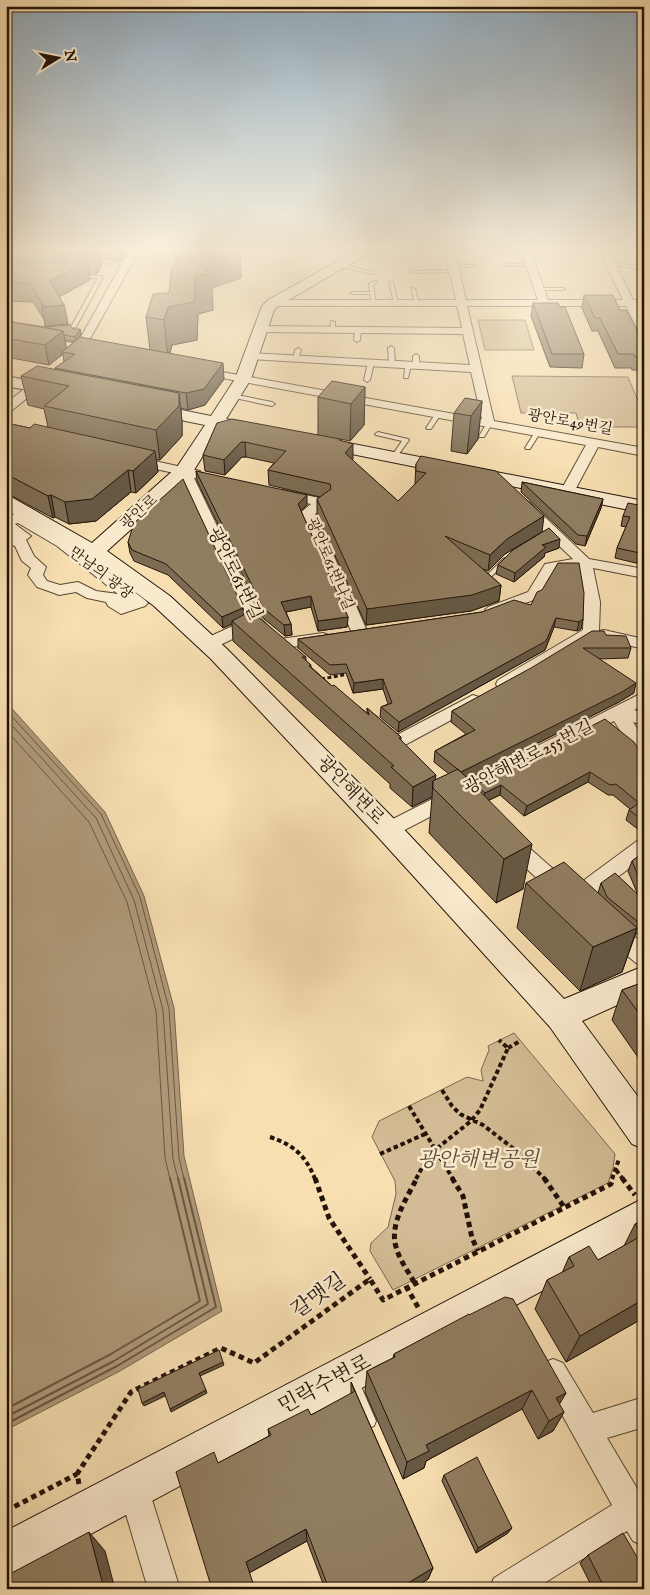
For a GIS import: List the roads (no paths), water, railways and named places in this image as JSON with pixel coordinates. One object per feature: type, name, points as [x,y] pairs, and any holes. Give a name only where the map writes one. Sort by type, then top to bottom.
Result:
[{"type":"main road","name":"광안로","points":[[94,552],[184,471],[243,379],[262,323]]},
{"type":"main road","points":[[6,381],[70,393]]},
{"type":"main road","points":[[133,406],[270,433]]},
{"type":"main road","points":[[299,438],[644,507]]},
{"type":"main road","name":"광안해변로","points":[[6,502],[94,552],[162,601],[208,644],[388,830],[561,1017],[644,1133]]},
{"type":"main road","points":[[561,1017],[581,1005],[644,979]]},
{"type":"main road","name":"민락수변로","points":[[6,1555],[81,1493],[132,1487],[348,1373],[513,1302],[641,1208]]},
{"type":"street","points":[[67,360],[80,348],[94,323]]},
{"type":"street","points":[[466,323],[490,424]]},
{"type":"street","points":[[260,329],[333,326],[358,335],[468,331]]},
{"type":"street","points":[[6,334],[109,354]]},
{"type":"street","points":[[251,356],[297,355],[392,364],[416,361],[477,369]]},
{"type":"street","name":"광안로49번길","points":[[186,368],[644,452]]},
{"type":"street","points":[[6,409],[54,370]]},
{"type":"street","points":[[567,492],[594,443]]},
{"type":"street","points":[[119,457],[212,478]]},
{"type":"street","name":"광안로61번길","points":[[184,471],[255,622],[321,679]]},
{"type":"street","points":[[496,478],[547,533],[584,562],[592,602],[591,632]]},
{"type":"street","name":"광안로61번나길","points":[[267,490],[323,502],[307,513],[349,634],[280,644]]},
{"type":"street","name":"만남의 광장","points":[[18,517],[62,543],[140,603],[121,609],[113,603],[122,599],[92,596],[78,587],[59,590],[42,584],[35,575],[39,567],[25,556],[20,540],[17,542],[15,539],[24,536],[6,524],[18,517]]},
{"type":"street","points":[[483,614],[534,594],[550,567],[584,562],[644,574]]},
{"type":"street","points":[[208,644],[255,622]]},
{"type":"street","points":[[397,742],[522,673],[591,632],[644,644]]},
{"type":"street","name":"광안해변로255번길","points":[[388,830],[451,788],[618,712],[644,698]]},
{"type":"street","points":[[618,712],[644,719]]},
{"type":"street","points":[[618,712],[644,755]]},
{"type":"street","points":[[382,730],[410,754]]},
{"type":"street","points":[[451,788],[474,809]]},
{"type":"street","points":[[496,828],[581,905],[644,846]]},
{"type":"street","points":[[602,922],[644,957]]},
{"type":"street","points":[[505,1589],[638,1520],[539,1347]]},
{"type":"street","points":[[586,1430],[644,1412]]},
{"type":"street","points":[[132,1487],[164,1589]]},
{"type":"lane","points":[[54,329],[74,326],[75,323]]},
{"type":"lane","points":[[391,348],[392,364]]},
{"type":"lane","points":[[406,377],[408,368],[416,361]]},
{"type":"lane","points":[[367,380],[372,363]]},
{"type":"lane","points":[[232,396],[272,404]]},
{"type":"lane","points":[[428,428],[438,414]]},
{"type":"lane","points":[[482,436],[490,424]]},
{"type":"lane","points":[[528,448],[537,432]]},
{"type":"lane","points":[[378,434],[406,440],[394,457]]},
{"type":"lane","points":[[489,576],[508,557]]},
{"type":"lane","points":[[348,1373],[374,1434]]},
{"type":"water","points":[[6,702],[105,812],[144,896],[174,1008],[184,1156],[222,1311],[120,1371],[6,1430]]},
{"type":"park label","name":"광안해변공원","points":[[478,1160]]}]
